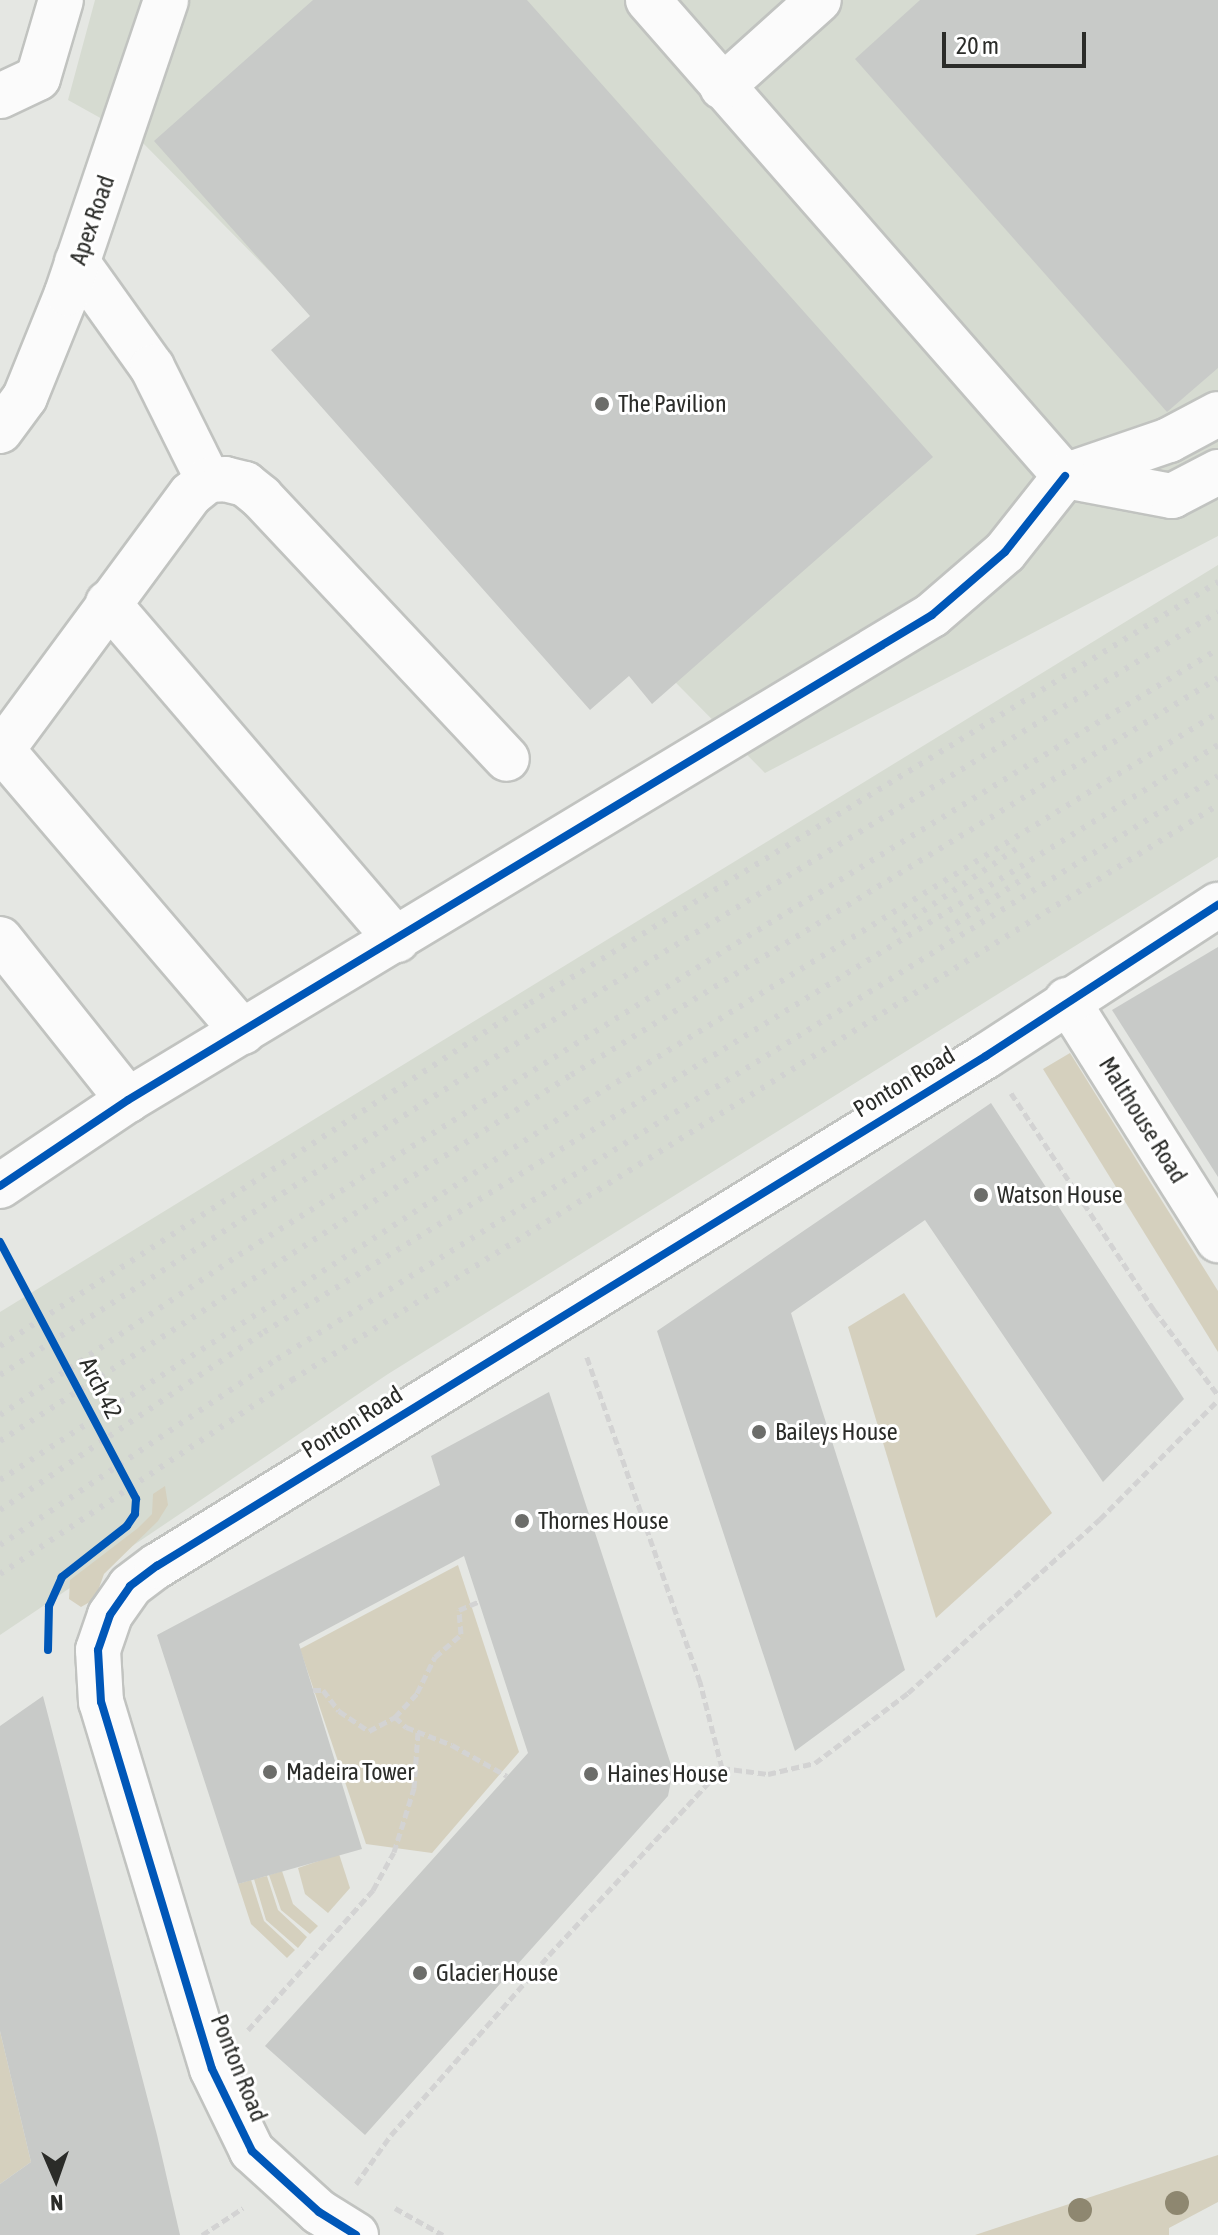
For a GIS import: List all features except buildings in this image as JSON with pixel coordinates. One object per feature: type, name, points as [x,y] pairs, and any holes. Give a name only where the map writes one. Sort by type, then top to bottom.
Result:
[{"type":"street","points":[[0,96],[38,78],[61,0]]},
{"type":"street","name":"Apex Road","points":[[0,431],[25,397],[77,262],[166,0]]},
{"type":"street","points":[[649,0],[1065,476],[1172,496],[1218,472]]},
{"type":"street","points":[[722,87],[819,0]]},
{"type":"street","points":[[77,262],[152,367],[208,480]]},
{"type":"street","points":[[0,1186],[128,1100],[932,615],[1005,552],[1065,476],[1169,440],[1218,414]]},
{"type":"street","points":[[243,1032],[2,750],[191,494],[208,480],[245,484],[261,497],[507,759]]},
{"type":"street","points":[[108,603],[397,940]]},
{"type":"street","name":"Ponton Road","points":[[343,2227],[252,2151],[212,2069],[101,1702],[98,1650],[110,1615],[130,1586],[157,1566],[569,1308],[986,1056],[1067,1000],[1218,905]]},
{"type":"street","points":[[0,939],[128,1100]]},
{"type":"street","name":"Malthouse Road","points":[[1067,1000],[1218,1240]]},
{"type":"path","points":[[722,1768],[768,1774],[815,1763],[908,1693],[1100,1519],[1218,1398],[1154,1310],[986,1056]]},
{"type":"path","points":[[569,1308],[700,1682],[722,1768]]},
{"type":"path","points":[[313,1690],[323,1690],[339,1711],[369,1731],[395,1717],[417,1693],[435,1657],[461,1634],[459,1610],[478,1602]]},
{"type":"path","points":[[395,1717],[418,1732],[507,1776]]},
{"type":"path","points":[[290,1983],[373,1890],[394,1852],[414,1788],[418,1732]]},
{"type":"path","points":[[343,2227],[408,2116],[722,1768]]},
{"type":"path","points":[[202,2235],[241,2206],[252,2216]]},
{"type":"shaded area","points":[[95,0],[1218,0],[1218,536],[765,773],[140,140],[68,100]]},
{"type":"shaded area","points":[[1218,565],[1218,857],[388,1374],[0,1635],[0,1312]]},
{"type":"shaded area","points":[[1070,1053],[1218,1291],[1218,1352],[1043,1069]]},
{"type":"shaded area","points":[[904,1293],[1052,1513],[936,1618],[848,1327]]},
{"type":"shaded area","points":[[165,1486],[168,1505],[158,1521],[104,1574],[95,1599],[81,1607],[69,1599],[70,1580],[138,1528],[152,1514],[153,1494]]},
{"type":"shaded area","points":[[458,1565],[519,1752],[432,1853],[366,1844],[300,1649]]},
{"type":"shaded area","points":[[339,1854],[350,1888],[328,1913],[305,1894],[298,1868]]},
{"type":"shaded area","points":[[282,1871],[293,1904],[318,1926],[310,1934],[281,1910],[269,1875]]},
{"type":"shaded area","points":[[267,1876],[278,1910],[307,1937],[298,1948],[266,1920],[254,1879]]},
{"type":"shaded area","points":[[251,1880],[264,1921],[295,1950],[287,1958],[251,1924],[238,1884]]},
{"type":"shaded area","points":[[0,2031],[31,2162],[0,2184]]},
{"type":"shaded area","points":[[1218,2155],[1218,2202],[1169,2228],[1169,2235],[975,2235]]},
{"type":"railway","points":[[0,1346],[530,1003],[1218,582]]},
{"type":"railway","points":[[0,1375],[542,1027],[1218,612]]},
{"type":"railway","points":[[0,1415],[239,1255],[727,949],[1218,649]]},
{"type":"railway","points":[[0,1441],[571,1075],[1218,678]]},
{"type":"railway","points":[[0,1480],[586,1101],[1218,713]]},
{"type":"railway","points":[[0,1510],[264,1332],[1218,745]]},
{"type":"railway","points":[[0,1545],[277,1359],[1218,776]]},
{"type":"railway","points":[[0,1574],[292,1380],[1218,805]]},
{"type":"railway","points":[[893,931],[1016,849]]},
{"type":"railway","points":[[946,930],[1033,872]]},
{"type":"cycle path","points":[[0,1186],[128,1100],[932,615],[1005,552],[1065,476]]},
{"type":"cycle path","points":[[356,2235],[319,2212],[252,2151],[212,2069],[101,1702],[98,1650],[110,1615],[130,1586],[157,1566],[986,1056],[1218,905]]},
{"type":"cycle path","name":"Arch 42","points":[[0,1242],[136,1499],[135,1514],[127,1526],[62,1577],[49,1606],[48,1650]]},
{"type":"place","name":"The Pavilion","points":[[602,404]]},
{"type":"place","name":"Watson House","points":[[981,1195]]},
{"type":"place","name":"Baileys House","points":[[759,1432]]},
{"type":"place","name":"Thornes House","points":[[522,1521]]},
{"type":"place","name":"Madeira Tower","points":[[270,1772]]},
{"type":"place","name":"Haines House","points":[[591,1774]]},
{"type":"place","name":"Glacier House","points":[[420,1973]]}]
